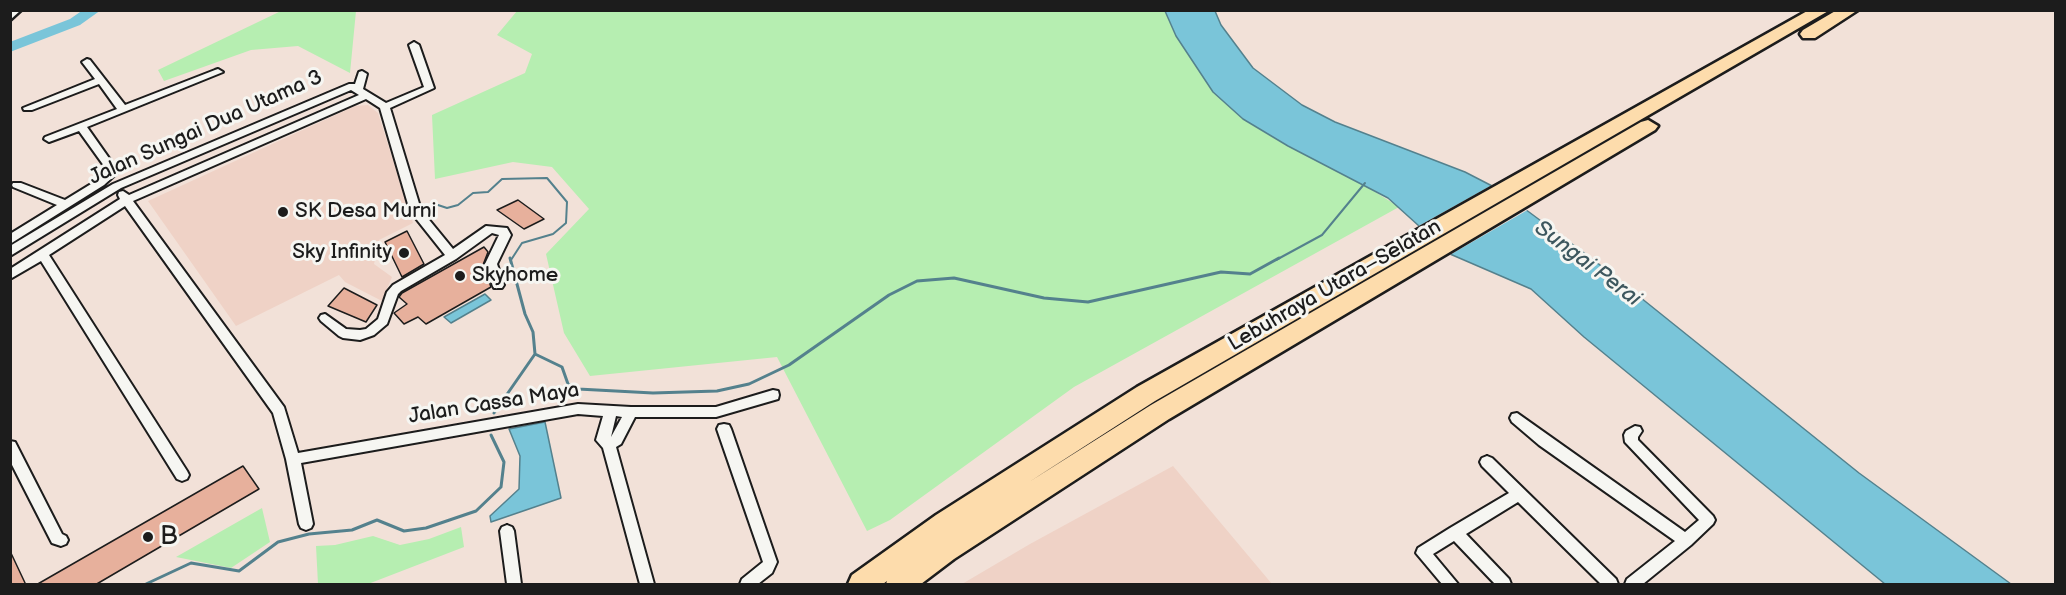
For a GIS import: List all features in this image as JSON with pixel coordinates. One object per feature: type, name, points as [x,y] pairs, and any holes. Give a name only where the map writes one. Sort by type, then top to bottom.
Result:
[{"type":"highway","points":[[1766,43],[1804,10]]},
{"type":"highway","name":"Lebuhraya Utara–Selatan","points":[[862,585],[945,523],[1146,394],[1389,266],[1559,168],[1822,10]]},
{"type":"highway","name":"Lebuhraya Utara–Selatan","points":[[1559,168],[1850,10]]},
{"type":"highway","name":"Lebuhraya Utara–Selatan","points":[[900,585],[944,550],[1071,467],[1389,266]]},
{"type":"street","points":[[10,17],[16,10]]},
{"type":"street","points":[[384,107],[429,88],[414,45]]},
{"type":"street","points":[[87,62],[123,110]]},
{"type":"street","points":[[49,139],[218,72]]},
{"type":"street","points":[[361,93],[362,74]]},
{"type":"street","points":[[28,108],[101,80]]},
{"type":"street","name":"Jalan Sungai Dua Utama 3","points":[[10,252],[118,190],[347,87],[353,86],[361,93]]},
{"type":"street","points":[[361,93],[384,107],[416,211],[452,256]]},
{"type":"street","points":[[10,240],[66,205],[118,190],[361,93]]},
{"type":"street","points":[[81,126],[113,171],[118,190],[279,411],[293,459],[306,524]]},
{"type":"street","points":[[17,185],[66,205]]},
{"type":"street","points":[[10,274],[43,255],[118,190]]},
{"type":"street","name":"Jalan Sungai Dua Utama 3","points":[[10,261],[118,190]]},
{"type":"street","points":[[325,318],[343,333],[360,335],[370,333],[383,321],[393,292],[397,288],[452,256],[486,230],[503,231],[505,239],[491,264],[498,285]]},
{"type":"street","points":[[43,255],[182,475]]},
{"type":"street","name":"Jalan Cassa Maya","points":[[293,459],[578,409],[611,412],[716,412],[772,395]]},
{"type":"street","points":[[611,412],[603,440],[609,445],[647,585]]},
{"type":"street","points":[[609,445],[616,440],[631,412]]},
{"type":"street","points":[[1517,418],[1544,441],[1686,541]]},
{"type":"street","points":[[724,429],[770,562],[767,568],[747,585]]},
{"type":"street","points":[[1632,585],[1708,520],[1632,442],[1632,435],[1635,431]]},
{"type":"street","points":[[10,446],[57,540],[61,540]]},
{"type":"street","points":[[1487,462],[1611,585]]},
{"type":"street","points":[[1451,585],[1423,553],[1519,494]]},
{"type":"street","points":[[507,531],[514,585]]},
{"type":"street","points":[[1455,532],[1504,585]]},
{"type":"shaded area","name":"SK Desa Murni","points":[[368,105],[378,113],[413,223],[379,240],[374,264],[392,277],[382,301],[345,282],[339,275],[236,326],[148,201],[355,106]]},
{"type":"shaded area","points":[[1173,466],[1272,584],[962,584],[1030,544]]},
{"type":"green space","points":[[281,11],[356,11],[350,73],[298,46],[251,50],[164,81],[158,70]]},
{"type":"green space","points":[[517,11],[1165,11],[1176,36],[1213,91],[1243,119],[1288,146],[1361,183],[1399,207],[1074,387],[890,520],[867,531],[777,357],[590,376],[564,333],[546,254],[589,209],[552,167],[513,162],[435,179],[432,115],[525,73],[532,54],[497,35]]},
{"type":"green space","points":[[262,508],[270,542],[231,568],[176,557]]},
{"type":"green space","points":[[461,527],[464,547],[368,584],[318,584],[316,546],[335,545],[373,536],[400,545],[429,539]]},
{"type":"water","name":"Sungai Perai","points":[[1165,11],[1215,11],[1221,25],[1253,68],[1302,105],[1335,122],[1465,172],[1498,189],[1595,261],[1859,473],[2011,584],[1885,584],[1584,337],[1531,289],[1450,254],[1388,198],[1288,146],[1243,119],[1213,92],[1176,36]]},
{"type":"water","points":[[485,294],[491,300],[451,323],[444,317]]},
{"type":"water","points":[[545,422],[561,498],[491,522],[490,516],[519,489],[520,456],[509,429]]},
{"type":"pier","points":[[1494,184],[1531,208],[1448,256],[1429,244],[1415,228]]},
{"type":"building","points":[[518,200],[544,219],[524,229],[497,210]]},
{"type":"building","name":"Sky Infinity","points":[[407,231],[424,264],[402,277],[385,242]]},
{"type":"building","name":"Skyhome","points":[[484,247],[488,252],[483,265],[491,287],[426,324],[418,317],[404,324],[394,313],[407,304],[399,297],[402,293]]},
{"type":"building","name":"Sky Infinity","points":[[344,288],[377,305],[366,322],[328,306]]},
{"type":"building","name":"B","points":[[243,466],[259,489],[95,585],[36,585]]},
{"type":"building","points":[[10,551],[26,585],[10,585]]},
{"type":"waterway","points":[[10,48],[75,22],[94,10]]},
{"type":"waterway","points":[[438,205],[447,208],[458,205],[473,193],[488,192],[502,179],[547,178],[567,202],[566,223],[553,234],[522,243],[511,260]]},
{"type":"waterway","points":[[1276,260],[1322,235],[1365,183]]},
{"type":"waterway","points":[[510,258],[525,314],[533,332],[535,354]]},
{"type":"waterway","points":[[535,354],[562,367],[568,384],[578,389],[653,393],[717,391],[749,384],[789,365],[889,295],[917,281],[954,278],[1044,298],[1088,302],[1221,272],[1250,274],[1279,258]]},
{"type":"waterway","points":[[494,413],[535,354]]},
{"type":"waterway","points":[[146,584],[191,563],[239,571],[278,542],[309,534],[352,530],[377,520],[404,531],[426,528],[476,511],[501,487],[504,462],[491,435]]},
{"type":"place","name":"SK Desa Murni","points":[[283,212]]},
{"type":"place","name":"Sky Infinity","points":[[404,253]]},
{"type":"place","name":"Skyhome","points":[[460,276]]},
{"type":"place","name":"B","points":[[148,537]]}]
